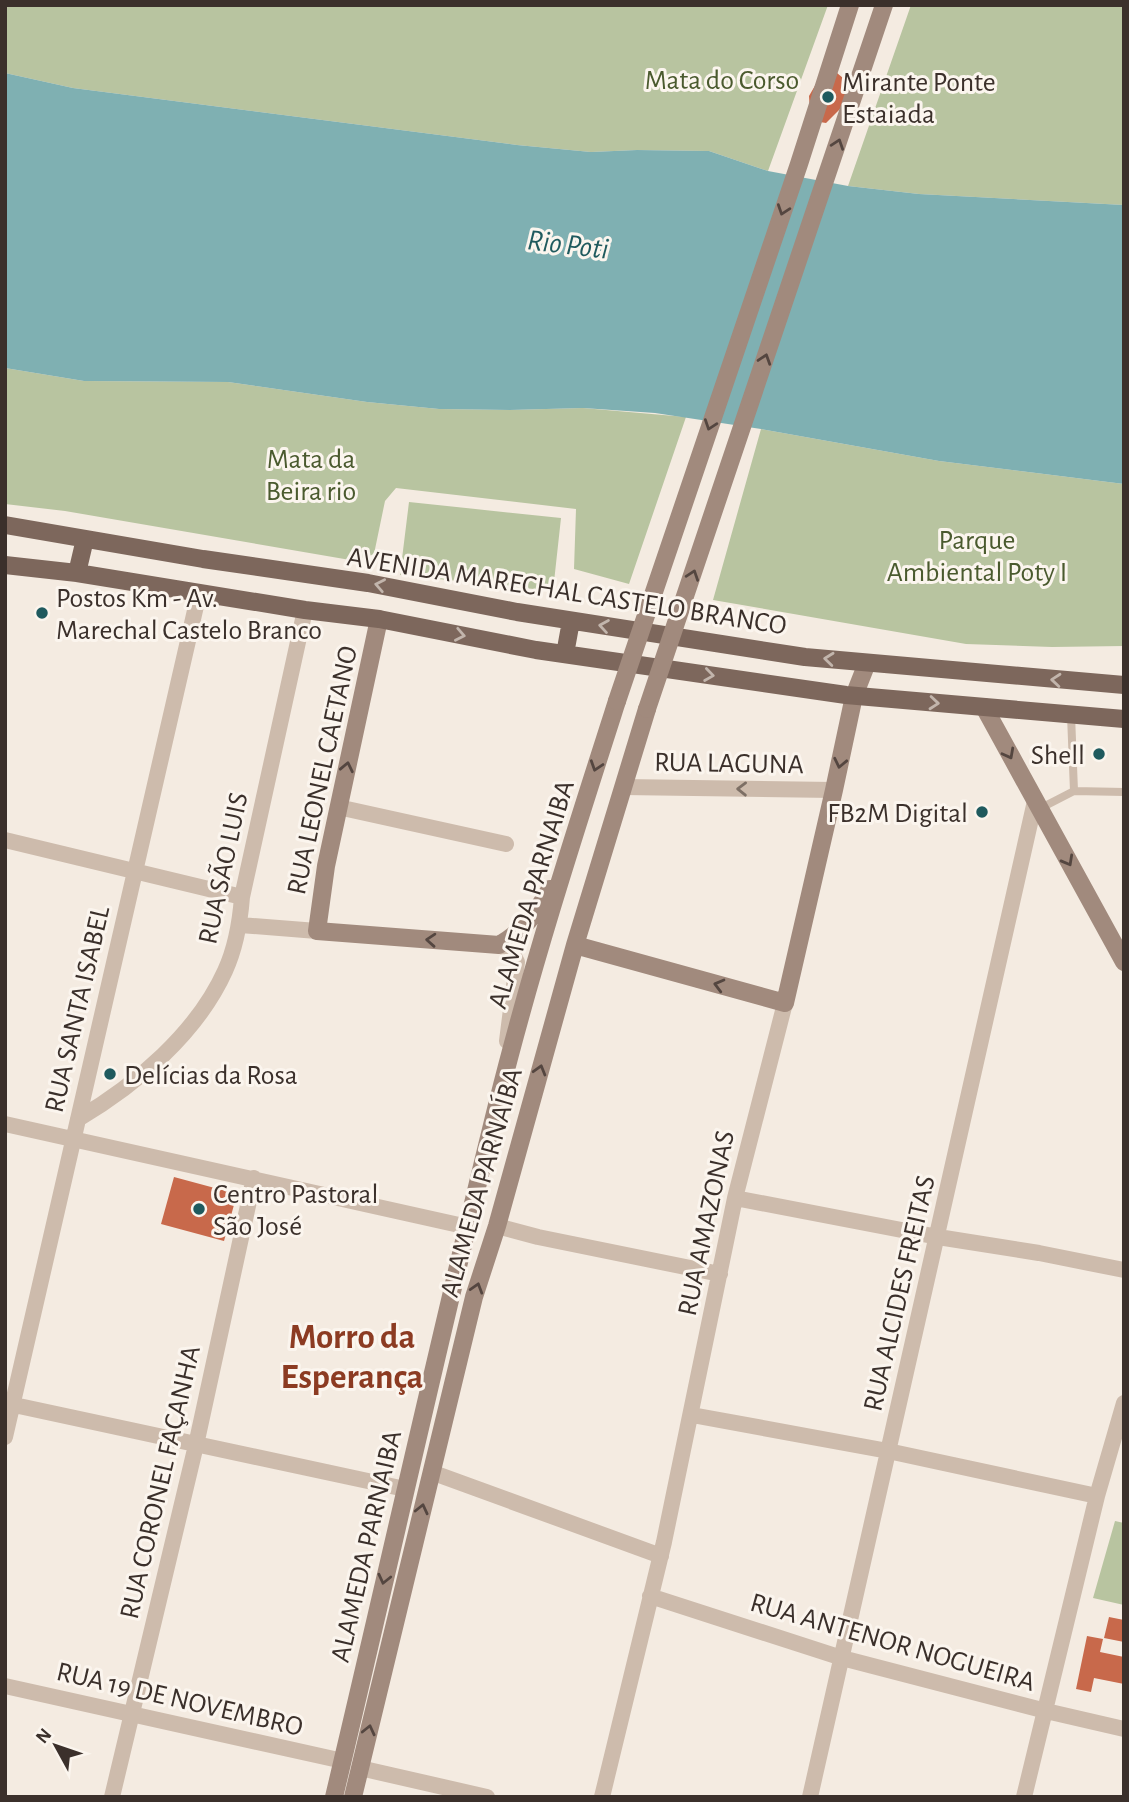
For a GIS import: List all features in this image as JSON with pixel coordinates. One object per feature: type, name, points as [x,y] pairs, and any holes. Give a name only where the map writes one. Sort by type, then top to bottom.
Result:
[{"type":"main road","name":"ALAMEDA PARNAIBA","points":[[334,1797],[498,1103],[564,866],[850,5]]},
{"type":"main road","name":"ALAMEDA PARNAÍBA","points":[[354,1797],[471,1309],[575,945],[647,709],[884,5]]},
{"type":"main road","name":"AVENIDA MARECHAL CASTELO BRANCO","points":[[5,525],[203,559],[368,583],[571,621],[805,657],[1124,685]]},
{"type":"main road","points":[[77,573],[85,539]]},
{"type":"main road","name":"AVENIDA MARECHAL CASTELO BRANCO","points":[[5,565],[77,573],[379,620],[565,654],[853,696],[1124,719]]},
{"type":"main road","name":"RUA LEONEL CAETANO","points":[[317,931],[338,807],[379,620]]},
{"type":"main road","points":[[565,654],[571,621]]},
{"type":"main road","name":"RUA AMAZONAS","points":[[785,1003],[853,696],[867,663]]},
{"type":"main road","points":[[984,707],[1124,962]]},
{"type":"main road","points":[[317,931],[499,945],[516,936],[525,927],[564,866]]},
{"type":"main road","points":[[575,945],[785,1003]]},
{"type":"street","name":"RUA SANTA ISABEL","points":[[5,1437],[9,1404],[74,1140],[133,872],[199,593]]},
{"type":"street","name":"RUA SÃO LUIS","points":[[78,1119],[144,1072],[196,1017],[225,972],[240,925],[242,897],[305,610]]},
{"type":"street","name":"RUA LAGUNA","points":[[623,786],[834,790]]},
{"type":"street","name":"RUA ALCIDES FREITAS","points":[[810,1797],[1037,805]]},
{"type":"street","points":[[338,807],[506,844]]},
{"type":"street","points":[[5,840],[242,897]]},
{"type":"street","points":[[240,925],[317,931]]},
{"type":"street","name":"ALAMEDA PARNAIBA","points":[[498,1103],[517,962],[511,950],[499,945]]},
{"type":"street","name":"RUA AMAZONAS","points":[[602,1797],[661,1556],[735,1198],[785,1003]]},
{"type":"street","points":[[5,1124],[468,1227]]},
{"type":"street","name":"RUA CORONEL FAÇANHA","points":[[112,1797],[195,1445],[254,1178]]},
{"type":"street","points":[[735,1198],[1124,1270]]},
{"type":"street","points":[[496,1226],[537,1237],[720,1274]]},
{"type":"street","points":[[1024,1797],[1097,1496],[1124,1403]]},
{"type":"street","points":[[9,1404],[405,1489]]},
{"type":"street","points":[[692,1415],[888,1451],[1097,1496]]},
{"type":"street","points":[[431,1472],[661,1556]]},
{"type":"street","name":"RUA ANTENOR NOGUEIRA","points":[[650,1596],[842,1658],[1124,1729]]},
{"type":"street","name":"RUA 19 DE NOVEMBRO","points":[[5,1686],[343,1761]]},
{"type":"street","points":[[360,1768],[487,1797]]},
{"type":"lane","points":[[1072,715],[1074,791]]},
{"type":"lane","points":[[1037,805],[1074,791],[1124,792]]},
{"type":"green space","name":"Mata do Corso","points":[[5,5],[828,5],[768,171],[709,151],[591,152],[517,145],[73,88],[5,73]]},
{"type":"green space","points":[[911,5],[1124,5],[1124,205],[919,194],[848,186]]},
{"type":"green space","name":"Mata da Beira rio","points":[[5,368],[84,381],[228,382],[367,402],[439,409],[583,408],[686,417],[629,584],[574,569],[576,509],[396,488],[385,501],[374,554],[356,561],[65,511],[5,504]]},
{"type":"green space","name":"Parque Ambiental Poty I","points":[[761,429],[939,461],[1124,484],[1124,646],[966,644],[713,600]]},
{"type":"green space","points":[[409,502],[561,518],[553,591],[400,575]]},
{"type":"green space","points":[[1115,1521],[1124,1523],[1124,1605],[1093,1598]]},
{"type":"water","name":"Rio Poti","points":[[5,73],[73,88],[517,145],[591,152],[709,151],[768,171],[848,186],[919,194],[1124,205],[1124,484],[939,461],[655,413],[583,408],[439,409],[367,402],[228,382],[84,381],[5,368]]},
{"type":"building","name":"Mirante Ponte Estaiada","points":[[837,73],[843,78],[847,91],[841,108],[826,123],[820,122],[810,112],[809,96],[820,77]]},
{"type":"building","name":"Centro Pastoral São José","points":[[174,1177],[237,1194],[224,1241],[161,1224]]},
{"type":"building","points":[[1109,1617],[1124,1620],[1124,1642],[1104,1638]]},
{"type":"building","points":[[1087,1636],[1103,1639],[1100,1652],[1124,1657],[1124,1684],[1094,1678],[1091,1692],[1076,1689]]},
{"type":"place","name":"Mirante Ponte Estaiada","points":[[828,97]]},
{"type":"place","name":"Postos Km - Av. Marechal Castelo Branco","points":[[42,613]]},
{"type":"place","name":"Shell","points":[[1099,754]]},
{"type":"place","name":"FB2M Digital","points":[[982,812]]},
{"type":"place","name":"Delícias da Rosa","points":[[110,1074]]},
{"type":"place","name":"Centro Pastoral São José","points":[[199,1209]]},
{"type":"district","name":"Morro da Esperança","points":[[352,1356]]}]
